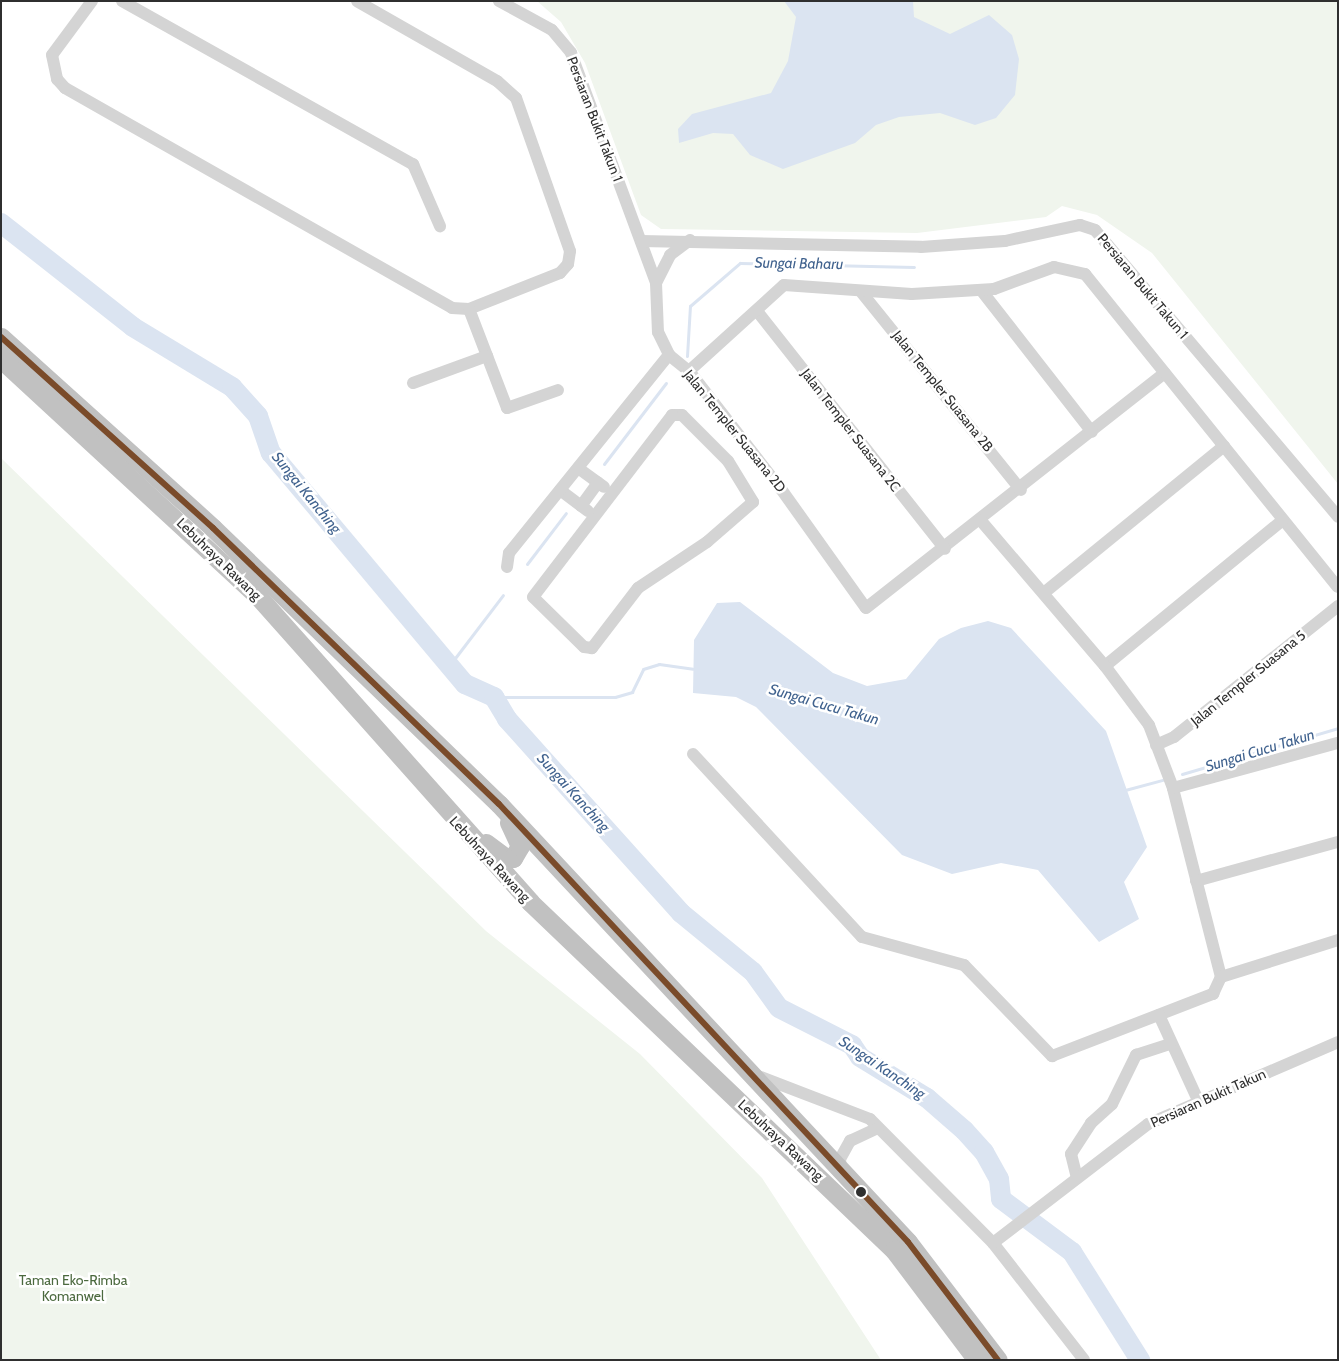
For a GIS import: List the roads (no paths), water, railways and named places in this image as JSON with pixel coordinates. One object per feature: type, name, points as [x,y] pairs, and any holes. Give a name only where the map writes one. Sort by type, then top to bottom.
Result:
[{"type":"highway","name":"Lebuhraya Rawang","points":[[1,337],[213,528],[499,804],[841,1169],[951,1294],[998,1360]]},
{"type":"highway","name":"Lebuhraya Rawang","points":[[1,359],[255,593],[458,826],[661,1032],[875,1230],[937,1303],[977,1360]]},
{"type":"highway","points":[[458,826],[506,858],[513,858],[520,846],[499,804]]},
{"type":"street","points":[[92,1],[52,55],[57,79],[65,88],[430,299],[469,309],[560,273],[568,264],[570,251],[516,98],[497,81],[361,2]]},
{"type":"street","points":[[122,1],[413,164],[440,226]]},
{"type":"street","name":"Persiaran Bukit Takun 1","points":[[499,1],[552,30],[571,53],[641,241],[690,240],[921,247],[1005,241],[1080,225],[1095,230],[1338,517]]},
{"type":"street","points":[[656,284],[670,255],[690,240]]},
{"type":"street","name":"Jalan Templer Suasana 2D","points":[[641,241],[656,284],[658,332],[669,355],[689,371],[781,489],[866,608],[945,549]]},
{"type":"street","points":[[689,371],[784,285],[862,293],[981,290],[1054,267],[1084,274],[1338,587]]},
{"type":"street","points":[[981,290],[1092,432]]},
{"type":"street","name":"Jalan Templer Suasana 2B","points":[[862,293],[1022,490]]},
{"type":"street","points":[[469,309],[507,408],[558,390]]},
{"type":"street","name":"Jalan Templer Suasana 2C","points":[[756,311],[945,549]]},
{"type":"street","points":[[507,567],[509,552],[669,355]]},
{"type":"street","points":[[413,383],[487,356]]},
{"type":"street","points":[[945,549],[1022,490],[1165,373]]},
{"type":"street","points":[[672,415],[682,415],[728,461],[752,497],[750,505],[708,542],[638,588],[592,648],[584,647],[534,597],[672,415]]},
{"type":"street","points":[[1045,592],[1224,446]]},
{"type":"street","points":[[560,490],[584,508],[601,485],[578,468]]},
{"type":"street","points":[[1105,666],[1283,520]]},
{"type":"street","points":[[693,754],[862,937],[964,965],[1052,1056],[1213,994],[1222,977],[1173,788],[1149,725],[1105,666],[1045,592],[981,521]]},
{"type":"street","name":"Jalan Templer Suasana 5","points":[[1156,745],[1174,737],[1338,606]]},
{"type":"street","points":[[1173,788],[1338,743]]},
{"type":"street","points":[[1196,881],[1338,842]]},
{"type":"street","points":[[1222,977],[1338,940]]},
{"type":"street","points":[[1159,1015],[1170,1044],[1198,1100]]},
{"type":"street","name":"Persiaran Bukit Takun","points":[[993,1243],[1148,1124],[1198,1100],[1338,1042]]},
{"type":"street","points":[[1077,1178],[1070,1154],[1091,1123],[1112,1104],[1136,1055],[1170,1044]]},
{"type":"street","points":[[747,1070],[784,1088],[858,1112],[878,1128],[993,1243],[1084,1360]]},
{"type":"street","points":[[841,1169],[840,1159],[850,1141],[878,1128]]},
{"type":"water","points":[[784,1],[913,1],[914,17],[950,34],[989,15],[1012,35],[1019,59],[1015,95],[996,118],[975,125],[940,113],[899,117],[876,125],[855,143],[783,169],[750,155],[733,134],[713,133],[679,143],[678,129],[692,114],[771,93],[788,61],[796,17]]},
{"type":"water","points":[[740,602],[833,673],[867,686],[906,679],[939,639],[961,628],[988,621],[1011,628],[1106,731],[1147,847],[1124,882],[1139,919],[1099,942],[1038,870],[1001,863],[952,874],[902,855],[756,707],[736,697],[693,693],[694,640],[717,603]]},
{"type":"waterway","name":"Sungai Kanching","points":[[1,223],[133,327],[232,387],[258,416],[271,453],[465,684],[494,697],[507,719],[681,913],[753,972],[779,1008],[852,1045],[860,1057],[927,1098],[964,1130],[984,1152],[999,1179],[1001,1199],[1072,1252],[1140,1360]]},
{"type":"waterway","name":"Sungai Baharu","points":[[687,356],[690,306],[740,263],[914,267]]},
{"type":"waterway","name":"Sungai Baharu","points":[[604,464],[666,383]]},
{"type":"waterway","name":"Sungai Baharu","points":[[527,564],[566,513]]},
{"type":"waterway","name":"Sungai Baharu","points":[[449,666],[503,595]]},
{"type":"waterway","name":"Sungai Cucu Takun","points":[[494,697],[615,697],[632,692],[643,669],[659,664],[693,669]]},
{"type":"waterway","name":"Sungai Cucu Takun","points":[[1182,774],[1338,728]]},
{"type":"waterway","name":"Sungai Cucu Takun","points":[[1125,790],[1163,780]]},
{"type":"park label","name":"Taman Eko-Rimba Komanwel","points":[[73,1288]]}]
